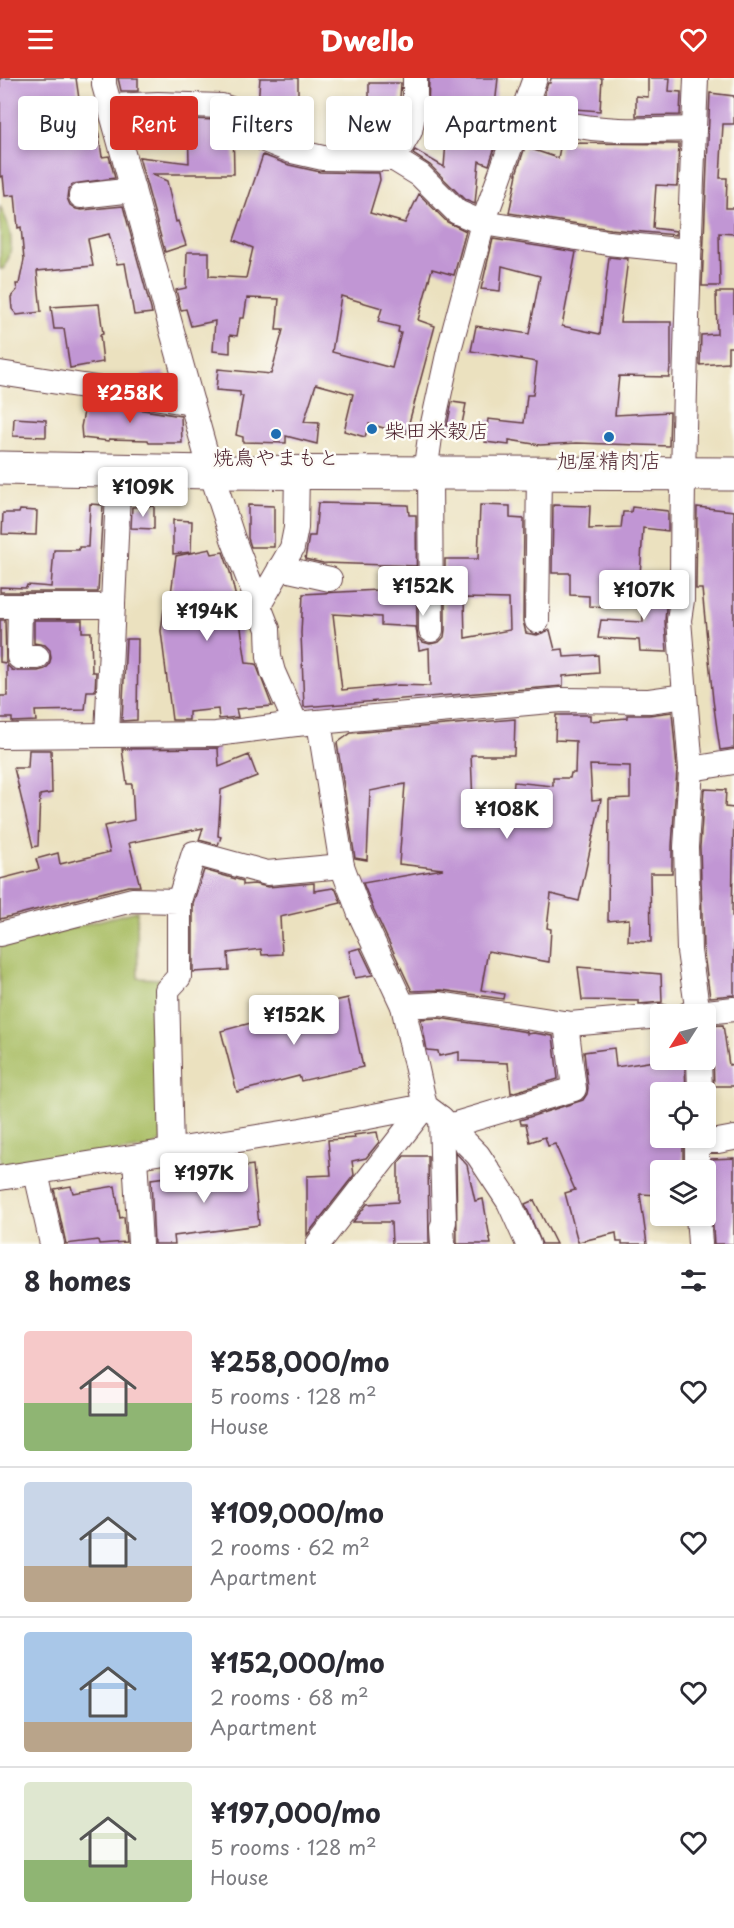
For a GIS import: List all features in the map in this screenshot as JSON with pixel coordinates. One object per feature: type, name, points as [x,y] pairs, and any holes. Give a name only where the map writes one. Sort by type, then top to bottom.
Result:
[{"type":"street","points":[[394,159],[410,130],[415,106],[415,78]]},
{"type":"street","points":[[528,96],[535,78]]},
{"type":"street","points":[[696,78],[688,251],[682,474],[682,600],[679,620],[691,769],[686,848],[689,951],[697,1004]]},
{"type":"street","points":[[104,87],[158,104],[222,106],[251,116],[255,131],[267,141],[292,151],[323,158],[394,159],[420,175],[457,212],[483,223],[597,241],[688,251]]},
{"type":"street","points":[[104,87],[211,472],[233,539],[268,629],[269,657],[273,672],[307,723],[342,866],[360,914],[402,1006],[438,1117],[444,1222],[443,1244]]},
{"type":"street","points":[[578,126],[612,130],[694,129]]},
{"type":"street","points":[[431,630],[427,472],[430,437],[449,350],[483,223],[508,150]]},
{"type":"street","points":[[81,196],[133,190]]},
{"type":"street","points":[[0,373],[192,403]]},
{"type":"street","points":[[0,468],[211,472],[734,474]]},
{"type":"street","points":[[107,735],[119,471]]},
{"type":"street","points":[[259,605],[291,548],[296,528],[297,472]]},
{"type":"street","points":[[537,621],[539,473]]},
{"type":"street","points":[[280,568],[330,579]]},
{"type":"street","points":[[37,657],[19,657],[10,606],[113,606]]},
{"type":"street","points":[[0,736],[216,734],[307,723],[561,700],[649,701],[685,696]]},
{"type":"street","points":[[691,769],[734,762]]},
{"type":"street","points":[[171,1151],[167,990],[179,977],[179,901],[194,853],[267,873],[342,866]]},
{"type":"street","points":[[0,934],[132,900],[179,901]]},
{"type":"street","points":[[402,1006],[440,1004],[566,1023],[650,1017]]},
{"type":"street","points":[[716,1012],[734,1009]]},
{"type":"street","points":[[0,1178],[302,1130],[438,1117],[574,1089],[566,1023]]},
{"type":"street","points":[[318,1244],[438,1117]]},
{"type":"street","points":[[438,1117],[483,1163],[509,1202],[528,1244]]},
{"type":"street","points":[[716,1141],[734,1138]]},
{"type":"street","points":[[135,1157],[140,1244]]},
{"type":"street","points":[[36,1173],[51,1244]]},
{"type":"green space","points":[[0,206],[11,238],[10,254],[3,269],[0,269]]},
{"type":"green space","points":[[137,911],[138,978],[161,979],[165,1138],[153,1147],[0,1168],[0,946]]},
{"type":"building","points":[[0,78],[76,78],[79,96],[18,96],[18,150],[98,150],[98,129],[102,157],[109,156],[115,178],[73,184],[68,190],[67,198],[70,205],[82,210],[123,206],[152,313],[134,315],[125,263],[117,264],[109,234],[88,239],[93,266],[37,271],[41,312],[17,315],[12,309],[11,297],[17,290],[16,284],[19,284],[24,260],[21,227],[18,228],[15,195],[5,196],[3,176],[0,177]]},
{"type":"building","points":[[118,78],[138,78],[138,91],[121,91]]},
{"type":"building","points":[[260,78],[298,78],[298,96],[259,96]]},
{"type":"building","points":[[429,78],[498,78],[496,96],[428,96]]},
{"type":"building","points":[[551,78],[602,78],[600,111],[578,109],[578,96],[545,96],[548,83]]},
{"type":"building","points":[[648,78],[670,78],[669,91],[681,92],[680,115],[636,116],[636,96],[648,97]]},
{"type":"building","points":[[369,83],[401,83],[400,96],[369,96]]},
{"type":"building","points":[[710,93],[734,96],[734,124],[723,124],[720,178],[727,178],[726,208],[734,208],[734,234],[719,233],[720,286],[702,286]]},
{"type":"building","points":[[198,119],[210,120],[210,150],[234,150],[234,174],[151,174],[167,181],[176,222],[178,221],[186,245],[165,252],[139,157],[189,163],[189,150],[198,150]]},
{"type":"building","points":[[578,143],[679,144],[677,186],[656,185],[653,228],[676,231],[676,235],[610,229],[509,213],[516,174],[524,150],[534,150],[558,158],[560,150],[578,150]]},
{"type":"building","points":[[415,150],[444,167],[445,150],[494,150],[489,165],[479,161],[475,204],[465,200],[430,165],[413,154]]},
{"type":"building","points":[[263,155],[289,165],[320,172],[379,173],[380,180],[370,213],[405,223],[419,194],[447,222],[466,231],[454,275],[432,269],[418,320],[435,326],[406,434],[369,424],[365,437],[344,431],[353,394],[316,384],[304,422],[319,423],[317,444],[286,436],[286,443],[243,442],[243,437],[236,435],[243,396],[240,396],[240,392],[216,390],[218,369],[271,374],[283,330],[276,330],[279,299],[247,298],[244,318],[240,318],[237,336],[230,335],[230,353],[213,351],[215,321],[191,326],[186,309],[181,310],[176,290],[186,288],[187,252],[209,252],[209,276],[246,278],[253,248],[234,240]],"holes":[[[341,296],[382,308],[378,322],[399,327],[398,332],[401,333],[392,368],[332,352]]]},
{"type":"building","points":[[493,239],[576,252],[562,326],[600,334],[609,257],[628,259],[620,322],[671,322],[671,366],[669,377],[619,376],[615,415],[670,412],[669,446],[577,443],[540,445],[509,440],[509,445],[485,442],[488,419],[524,423],[527,395],[533,395],[537,362],[471,351],[476,326],[529,334],[540,276],[502,266],[500,291],[481,289]]},
{"type":"building","points":[[716,292],[734,292],[734,347],[728,347],[728,363],[700,365],[701,335],[717,334]]},
{"type":"building","points":[[99,304],[103,334],[100,335],[103,362],[70,368],[64,329],[54,329],[51,307]]},
{"type":"building","points":[[164,372],[165,384],[142,381],[141,375]]},
{"type":"building","points":[[86,401],[181,416],[182,443],[82,438],[81,427]]},
{"type":"building","points":[[452,402],[466,404],[461,429],[447,426]]},
{"type":"building","points":[[14,418],[46,420],[46,437],[13,436]]},
{"type":"building","points":[[318,503],[408,505],[409,515],[416,515],[417,631],[418,637],[423,642],[430,644],[439,642],[444,637],[445,559],[478,559],[480,505],[510,506],[510,518],[524,519],[523,621],[526,633],[537,635],[550,630],[555,650],[563,649],[564,657],[598,655],[599,673],[563,676],[563,686],[304,707],[301,633],[303,594],[416,588],[416,566],[323,563],[305,559],[309,536],[315,536]],"holes":[[[464,598],[509,599],[510,630],[465,638]],[[333,614],[381,617],[381,625],[416,627],[419,650],[429,648],[430,686],[398,685],[342,690]]]},
{"type":"building","points":[[90,504],[103,505],[98,592],[0,592],[0,587],[26,588],[27,585],[51,587],[54,550],[79,550],[79,547],[88,547]]},
{"type":"building","points":[[248,505],[274,506],[274,547],[251,547],[248,538]]},
{"type":"building","points":[[553,505],[590,506],[589,529],[621,528],[623,512],[631,512],[632,507],[668,511],[668,531],[643,528],[640,576],[609,575],[609,607],[589,606],[589,596],[570,595],[570,573],[552,573]]},
{"type":"building","points":[[154,506],[154,529],[131,528],[132,507]]},
{"type":"building","points":[[697,507],[734,511],[734,748],[720,750],[702,589],[696,589]]},
{"type":"building","points":[[20,510],[37,511],[36,535],[2,534],[3,513],[19,513]]},
{"type":"building","points":[[173,520],[192,521],[191,552],[173,554]]},
{"type":"building","points":[[210,549],[212,554],[223,552],[236,598],[240,597],[246,612],[239,614],[246,663],[256,664],[272,706],[236,709],[238,717],[219,719],[218,709],[189,712],[189,720],[172,720],[161,631],[164,609],[169,609],[176,556]]},
{"type":"building","points":[[668,582],[665,621],[667,652],[640,651],[639,640],[598,638],[601,620],[643,622],[642,583]]},
{"type":"building","points":[[0,620],[5,620],[6,663],[0,662]]},
{"type":"building","points":[[34,620],[82,620],[82,632],[91,632],[92,672],[96,672],[95,691],[87,691],[85,710],[35,711],[36,721],[12,722],[12,718],[0,718],[0,696],[7,696],[7,665],[12,670],[38,671],[49,665],[51,658],[50,650],[45,645],[34,643]]},
{"type":"building","points":[[126,639],[138,639],[137,720],[122,721]]},
{"type":"building","points":[[672,712],[677,769],[672,873],[650,873],[651,942],[628,941],[629,919],[608,921],[609,799],[630,798],[630,766],[590,765],[592,800],[601,799],[579,901],[551,894],[547,928],[551,929],[549,962],[488,951],[481,990],[504,994],[503,999],[442,990],[412,991],[363,883],[443,869],[399,864],[405,784],[370,791],[367,860],[355,858],[337,743],[351,733],[515,719],[514,755],[471,755],[473,803],[511,819],[514,782],[553,786],[553,778],[570,778],[571,773],[575,773],[576,741],[555,740],[556,715],[590,715],[590,721],[627,718],[627,715]]},
{"type":"building","points":[[218,748],[219,767],[249,755],[257,776],[221,790],[218,836],[221,837],[218,845],[199,840],[203,828],[129,843],[140,886],[128,886],[0,919],[0,879],[39,869],[36,859],[58,853],[60,864],[110,852],[104,826],[134,820],[132,784],[127,784],[122,749]]},
{"type":"building","points":[[29,750],[51,750],[52,793],[40,795],[38,846],[33,847],[14,768],[28,768]]},
{"type":"building","points":[[704,789],[726,790],[725,807],[734,808],[732,916],[734,916],[734,995],[710,997],[703,947],[700,847]]},
{"type":"building","points":[[204,870],[243,881],[243,885],[254,884],[268,887],[314,883],[314,891],[333,888],[336,890],[341,903],[280,917],[282,954],[262,955],[261,949],[228,953],[229,970],[193,972],[193,903]]},
{"type":"building","points":[[360,948],[373,975],[355,978],[349,951]]},
{"type":"building","points":[[578,967],[661,974],[662,1002],[639,1004],[639,1001],[582,1000]]},
{"type":"building","points":[[348,998],[363,1067],[301,1081],[299,1076],[237,1092],[221,1031],[285,1014],[285,1012]]},
{"type":"building","points":[[439,1018],[527,1032],[527,1034],[553,1036],[558,1079],[511,1093],[508,1063],[459,1061],[459,1052],[439,1056],[438,1051],[427,1050],[421,1019]]},
{"type":"building","points":[[716,1025],[723,1025],[729,1065],[734,1064],[734,1086],[716,1086],[716,1082],[714,1082]]},
{"type":"building","points":[[614,1048],[616,1067],[650,1062],[650,1070],[685,1070],[686,1082],[650,1082],[650,1148],[683,1148],[683,1160],[650,1160],[650,1194],[640,1194],[647,1244],[622,1244],[622,1242],[617,1242],[616,1233],[578,1242],[565,1193],[575,1190],[555,1144],[548,1146],[545,1137],[530,1142],[526,1124],[521,1124],[520,1120],[583,1100],[588,1088],[584,1052]]},
{"type":"building","points":[[377,1132],[379,1142],[366,1158],[352,1161],[354,1175],[307,1235],[307,1176],[331,1175],[328,1140],[355,1138],[354,1135]]},
{"type":"building","points":[[456,1153],[467,1165],[475,1201],[483,1199],[491,1244],[457,1244]]},
{"type":"building","points":[[404,1156],[428,1156],[429,1244],[392,1244],[391,1222],[353,1222],[367,1204],[398,1202],[398,1164]]},
{"type":"building","points":[[734,1158],[734,1244],[714,1244],[716,1160],[711,1159]]},
{"type":"building","points":[[253,1165],[259,1225],[174,1236],[175,1244],[154,1244],[151,1179],[174,1176],[175,1181],[226,1175],[225,1169]]},
{"type":"building","points":[[71,1186],[73,1193],[115,1186],[120,1218],[124,1217],[126,1242],[99,1244],[98,1240],[66,1244],[54,1189]]},
{"type":"building","points":[[534,1200],[556,1244],[542,1244],[525,1204]]},
{"type":"place","name":"柴田米穀店","points":[[372,429]]},
{"type":"place","name":"焼鳥やまもと","points":[[276,434]]},
{"type":"place","name":"旭屋精肉店","points":[[609,437]]}]
